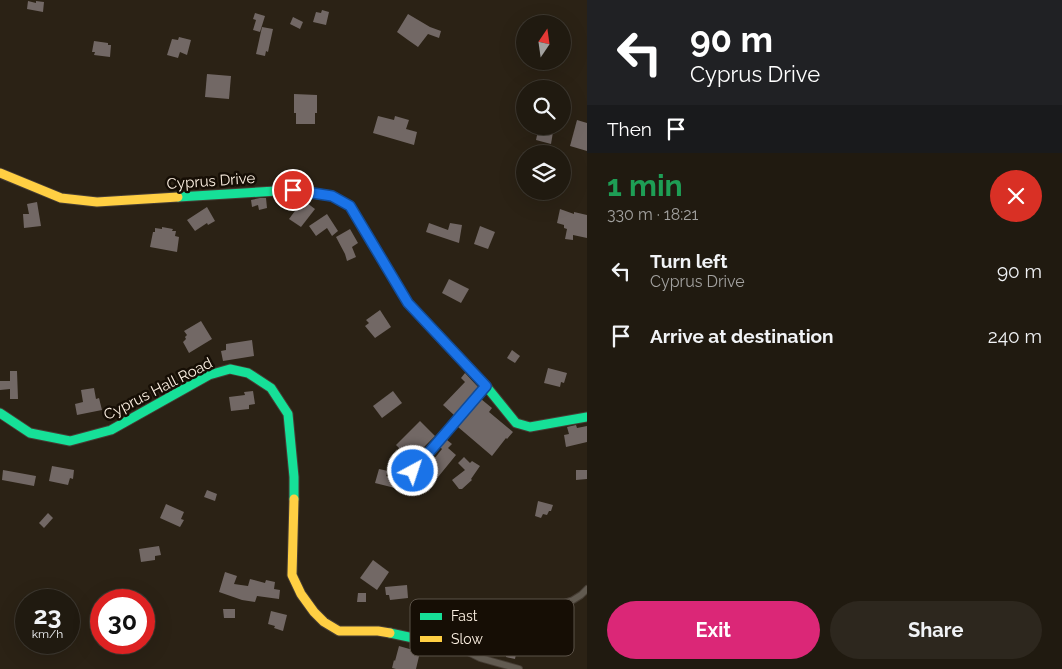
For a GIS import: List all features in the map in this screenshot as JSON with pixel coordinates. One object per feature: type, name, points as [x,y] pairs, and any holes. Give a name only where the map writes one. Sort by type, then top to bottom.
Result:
[{"type":"street","name":"Cyprus Drive","points":[[0,173],[61,198],[97,202],[293,190],[332,196],[350,206],[408,303],[486,386],[516,423],[530,427],[587,417]]},
{"type":"street","name":"Cyprus Hall Road","points":[[0,413],[30,434],[70,441],[111,430],[209,375],[230,369],[248,373],[271,388],[288,414],[294,478],[292,575],[301,594],[324,622],[339,631],[378,631],[410,638]]},
{"type":"street","points":[[413,471],[486,386]]},
{"type":"street","points":[[574,599],[587,589]]},
{"type":"street","points":[[476,656],[519,669]]},
{"type":"building","points":[[28,1],[44,2],[43,12],[27,9]]},
{"type":"building","points":[[322,10],[329,12],[326,25],[313,22],[316,12],[321,13]]},
{"type":"building","points":[[255,13],[265,16],[260,32],[253,30],[256,20],[253,19]]},
{"type":"building","points":[[408,14],[441,31],[439,38],[428,34],[418,47],[397,32]]},
{"type":"building","points":[[293,17],[303,22],[300,29],[290,24]]},
{"type":"building","points":[[262,27],[273,29],[268,52],[266,51],[265,56],[256,54]]},
{"type":"building","points":[[179,37],[191,40],[187,55],[180,52],[178,58],[167,55],[172,39],[178,40]]},
{"type":"building","points":[[94,41],[111,45],[110,57],[94,55],[95,52],[92,52]]},
{"type":"building","points":[[207,74],[231,76],[229,99],[205,97]]},
{"type":"building","points":[[294,94],[317,95],[315,124],[296,124]]},
{"type":"building","points":[[378,116],[394,120],[395,116],[409,120],[406,129],[417,132],[414,145],[373,133]]},
{"type":"building","points":[[577,120],[587,123],[587,151],[570,145]]},
{"type":"building","points":[[537,135],[552,135],[551,144],[536,140]]},
{"type":"building","points":[[266,198],[267,208],[259,210],[258,205],[252,207],[251,200]]},
{"type":"building","points":[[303,200],[315,209],[301,227],[289,219]]},
{"type":"building","points":[[37,202],[41,226],[24,228],[23,214],[29,214],[27,204]]},
{"type":"building","points":[[207,207],[215,221],[208,225],[207,223],[195,231],[187,220]]},
{"type":"building","points":[[560,209],[574,214],[574,212],[587,215],[587,238],[573,235],[573,240],[565,239],[567,229],[564,228],[564,225],[557,223]]},
{"type":"building","points":[[327,214],[338,231],[332,236],[327,228],[316,236],[309,226]]},
{"type":"building","points":[[429,223],[448,230],[450,223],[462,225],[459,243],[426,232]]},
{"type":"building","points":[[480,226],[495,232],[488,249],[474,244]]},
{"type":"building","points":[[162,227],[176,231],[175,236],[179,237],[177,252],[150,247],[155,228],[162,229]]},
{"type":"building","points":[[350,229],[358,243],[352,247],[356,257],[347,261],[336,237]]},
{"type":"building","points":[[449,279],[469,289],[461,303],[442,293]]},
{"type":"building","points":[[380,310],[391,327],[375,338],[365,326],[369,323],[366,320]]},
{"type":"building","points":[[201,321],[212,339],[189,353],[183,342],[187,335],[184,331]]},
{"type":"building","points":[[252,340],[254,356],[223,361],[221,351],[226,350],[226,344]]},
{"type":"building","points":[[512,350],[520,356],[515,363],[507,358]]},
{"type":"building","points":[[548,368],[567,373],[564,383],[561,382],[560,387],[544,383]]},
{"type":"building","points":[[10,371],[17,371],[18,399],[10,399],[10,389],[0,390],[0,381],[10,381]]},
{"type":"building","points":[[465,373],[478,387],[454,415],[443,405],[465,382],[461,378]]},
{"type":"building","points":[[94,388],[96,399],[99,398],[102,410],[77,415],[75,404],[83,402],[81,390]]},
{"type":"building","points":[[253,391],[255,404],[249,405],[249,409],[231,411],[229,397],[245,395],[244,392]]},
{"type":"building","points":[[393,391],[402,403],[382,418],[373,406]]},
{"type":"building","points":[[481,399],[492,408],[489,412],[513,432],[492,456],[458,427]]},
{"type":"building","points":[[420,421],[435,436],[411,460],[396,445]]},
{"type":"building","points":[[576,425],[577,428],[587,426],[587,442],[566,447],[564,435],[569,434],[567,427]]},
{"type":"building","points":[[447,440],[452,444],[448,448],[456,455],[434,482],[423,473],[442,449],[440,447]]},
{"type":"building","points":[[464,457],[470,463],[472,461],[480,466],[472,480],[462,489],[459,489],[452,480],[465,470],[458,463]]},
{"type":"building","points":[[52,466],[74,470],[73,479],[70,478],[68,485],[49,481]]},
{"type":"building","points":[[379,469],[388,471],[386,476],[401,480],[399,489],[375,483]]},
{"type":"building","points":[[3,470],[36,476],[34,486],[2,480]]},
{"type":"building","points":[[576,470],[587,470],[587,479],[576,480]]},
{"type":"building","points":[[207,490],[217,494],[215,501],[204,497]]},
{"type":"building","points":[[538,501],[553,505],[551,511],[547,515],[543,514],[541,518],[535,516]]},
{"type":"building","points":[[166,504],[184,512],[181,519],[184,520],[180,527],[160,518]]},
{"type":"building","points":[[48,513],[53,518],[44,528],[39,523]]},
{"type":"building","points":[[159,546],[161,555],[155,556],[155,560],[141,562],[139,549]]},
{"type":"building","points":[[373,560],[389,572],[377,590],[360,578]]},
{"type":"building","points":[[225,572],[237,576],[234,584],[248,586],[250,579],[265,583],[266,580],[275,582],[274,589],[280,590],[279,599],[257,596],[255,602],[242,600],[219,592]]},
{"type":"building","points":[[407,585],[408,598],[390,600],[389,595],[386,595],[385,587]]},
{"type":"building","points":[[358,593],[366,593],[366,602],[357,602]]},
{"type":"building","points":[[223,609],[235,609],[235,618],[224,618]]},
{"type":"building","points":[[271,611],[287,615],[283,631],[268,624]]},
{"type":"building","points":[[399,646],[410,649],[410,656],[419,656],[416,669],[392,668]]},
{"type":"building","points":[[506,656],[516,656],[515,659]]},
{"type":"traffic: fast","points":[[178,197],[293,190],[332,196],[350,206],[408,303],[486,386],[516,423],[530,427],[587,417]]},
{"type":"traffic: fast","points":[[0,413],[30,433],[70,441],[111,430],[209,375],[230,369],[248,373],[271,388],[288,414],[294,477],[294,499]]},
{"type":"traffic: fast","points":[[390,633],[410,637]]},
{"type":"traffic: slow","points":[[0,173],[61,198],[97,202],[178,197]]},
{"type":"traffic: slow","points":[[294,499],[292,575],[301,594],[324,622],[339,631],[378,631],[390,633]]},
{"type":"route","points":[[293,190],[332,196],[350,206],[408,303],[486,386],[413,471]]}]
